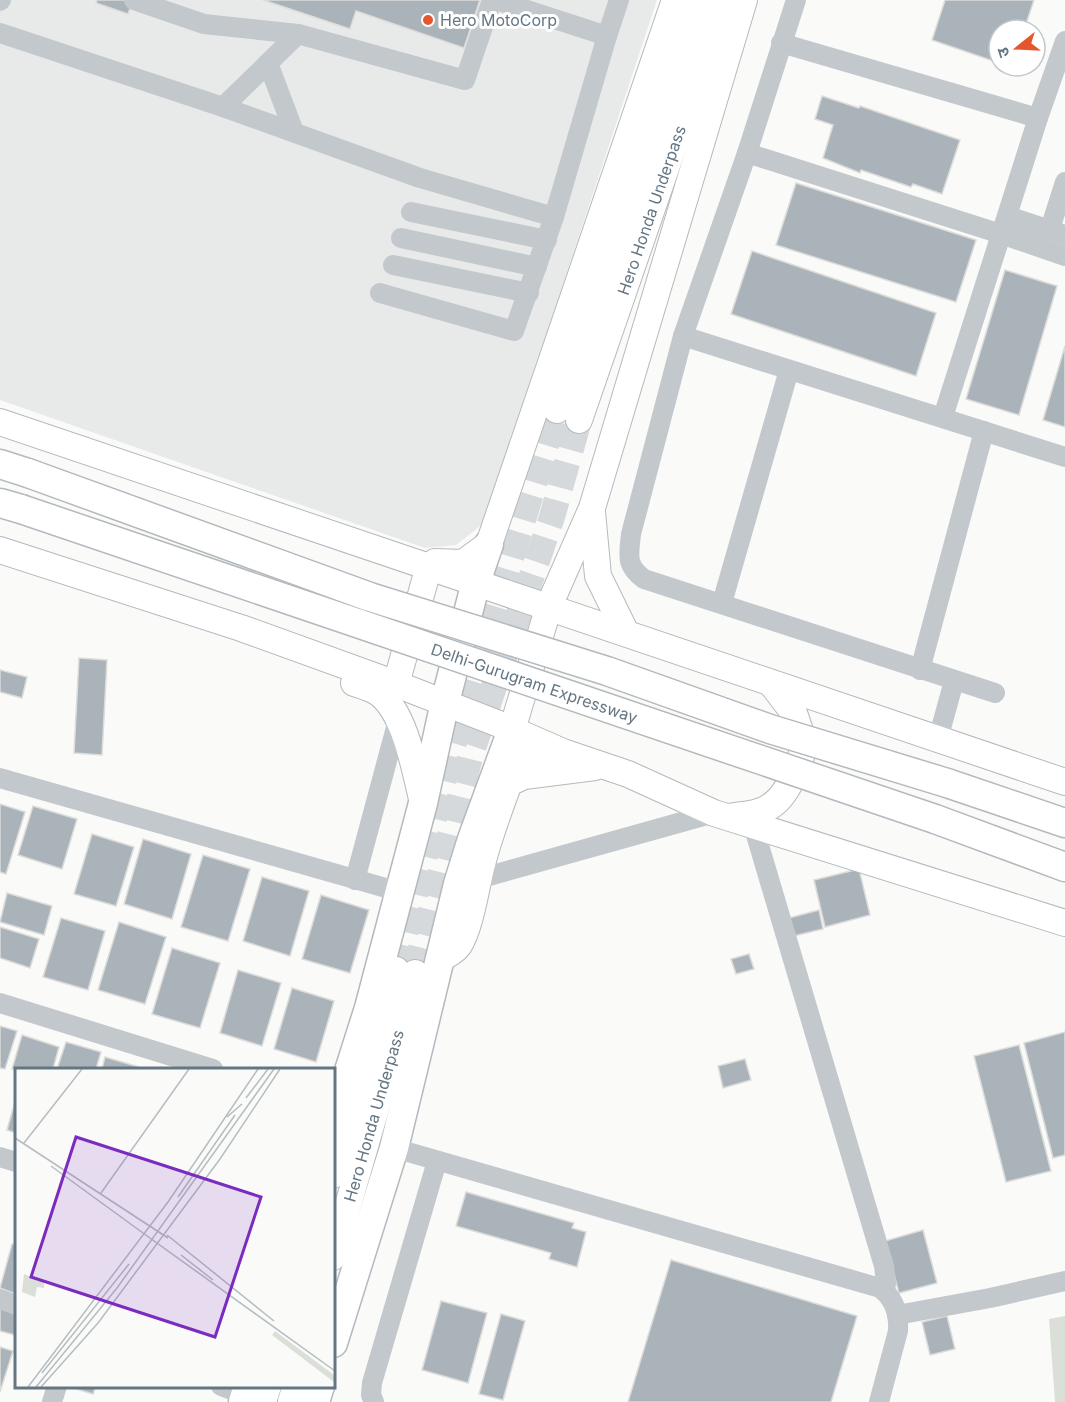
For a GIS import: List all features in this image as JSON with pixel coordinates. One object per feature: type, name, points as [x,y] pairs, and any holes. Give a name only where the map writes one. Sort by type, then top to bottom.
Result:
[{"type":"highway","name":"Delhi-Gurugram Expressway","points":[[0,464],[370,597],[607,671],[770,729],[947,783],[1065,823]]},
{"type":"highway","name":"Delhi-Gurugram Expressway","points":[[0,503],[912,812],[1065,867]]},
{"type":"highway","points":[[334,1112],[369,1008],[423,803],[445,702],[476,582],[489,544]]},
{"type":"highway","points":[[334,1340],[394,1148],[458,884],[512,730]]},
{"type":"highway","points":[[315,1402],[320,1387]]},
{"type":"main road","points":[[421,563],[463,563],[489,544],[675,0]]},
{"type":"main road","name":"Hero Honda Underpass","points":[[698,0],[568,415],[724,0]]},
{"type":"main road","points":[[512,730],[549,606],[592,508],[744,0]]},
{"type":"main road","points":[[0,422],[1065,782]]},
{"type":"main road","points":[[592,508],[598,576],[626,633]]},
{"type":"main road","points":[[0,550],[241,628],[445,702],[563,752],[628,774],[721,815],[1065,923]]},
{"type":"main road","points":[[396,684],[421,563]]},
{"type":"main road","points":[[270,640],[280,653],[293,661],[371,688],[380,694],[398,720],[423,803]]},
{"type":"main road","points":[[721,815],[758,812],[771,807],[783,795],[805,746],[794,713],[771,683]]},
{"type":"main road","points":[[501,759],[563,752]]},
{"type":"main road","points":[[440,958],[453,952],[466,929],[498,810],[509,783],[524,776],[604,766]]},
{"type":"main road","name":"Hero Honda Underpass","points":[[334,1172],[405,972],[334,1253]]},
{"type":"main road","points":[[291,1402],[296,1387]]},
{"type":"street","points":[[134,0],[204,24],[298,34],[465,80],[494,0],[607,36]]},
{"type":"street","points":[[380,293],[514,331],[547,240],[619,0]]},
{"type":"street","points":[[796,0],[747,153],[683,336],[631,534],[629,560],[634,571],[644,579],[994,693]]},
{"type":"street","points":[[0,33],[223,107],[420,178],[554,217]]},
{"type":"street","points":[[223,107],[298,34]]},
{"type":"street","points":[[781,43],[1038,118]]},
{"type":"street","points":[[943,417],[1038,118],[1063,54]]},
{"type":"street","points":[[268,63],[294,132]]},
{"type":"street","points":[[747,153],[1004,225],[1057,232],[1065,182]]},
{"type":"street","points":[[411,212],[547,240]]},
{"type":"street","points":[[1004,225],[1065,256]]},
{"type":"street","points":[[401,238],[537,267]]},
{"type":"street","points":[[393,265],[529,293]]},
{"type":"street","points":[[683,336],[1065,457]]},
{"type":"street","points":[[722,603],[789,370]]},
{"type":"street","points":[[920,670],[984,431]]},
{"type":"street","points":[[938,739],[954,681]]},
{"type":"street","points":[[355,880],[398,720]]},
{"type":"street","points":[[0,778],[400,892]]},
{"type":"street","points":[[478,879],[721,815]]},
{"type":"street","points":[[753,825],[884,1266],[885,1292]]},
{"type":"street","points":[[0,1003],[210,1068]]},
{"type":"street","points":[[394,1148],[869,1285],[885,1292],[890,1297],[897,1315],[898,1331],[879,1402]]},
{"type":"street","points":[[0,1156],[15,1162]]},
{"type":"street","points":[[374,1402],[371,1395],[372,1383],[437,1161]]},
{"type":"street","points":[[897,1315],[1065,1281]]},
{"type":"street","points":[[0,1299],[15,1305]]},
{"type":"street","points":[[52,1402],[57,1387]]},
{"type":"shaded area","name":"Hero MotoCorp","points":[[0,0],[657,0],[484,523],[456,545],[425,548],[0,400]]},
{"type":"shaded area","points":[[1065,1316],[1065,1402],[1055,1402],[1049,1319]]},
{"type":"building","points":[[97,0],[133,0],[128,14],[96,3]]},
{"type":"building","name":"Hero MotoCorp","points":[[263,0],[480,0],[464,48],[356,11],[350,29]]},
{"type":"building","points":[[945,0],[1034,0],[1028,18],[987,18],[987,59],[932,40]]},
{"type":"building","points":[[822,96],[859,108],[860,106],[960,140],[942,194],[913,184],[911,187],[861,170],[860,173],[823,158],[833,125],[815,119]]},
{"type":"building","points":[[796,183],[976,240],[956,302],[776,245]]},
{"type":"building","points":[[752,251],[936,313],[916,376],[731,314]]},
{"type":"building","points":[[1005,270],[1057,286],[1019,415],[966,399]]},
{"type":"building","points":[[1065,346],[1065,427],[1043,420]]},
{"type":"building","points":[[79,658],[107,660],[102,755],[74,753]]},
{"type":"building","points":[[0,670],[27,677],[22,698],[0,692]]},
{"type":"building","points":[[0,804],[25,812],[6,874],[0,872]]},
{"type":"building","points":[[33,806],[77,819],[62,869],[18,855]]},
{"type":"building","points":[[92,834],[134,847],[116,906],[74,894]]},
{"type":"building","points":[[143,839],[191,854],[172,919],[124,904]]},
{"type":"building","points":[[203,855],[250,869],[228,941],[181,927]]},
{"type":"building","points":[[859,869],[870,915],[825,927],[814,880]]},
{"type":"building","points":[[262,877],[309,891],[290,956],[243,941]]},
{"type":"building","points":[[7,893],[52,906],[44,935],[0,922]]},
{"type":"building","points":[[321,895],[369,910],[350,973],[302,959]]},
{"type":"building","points":[[819,910],[823,929],[789,937],[785,919]]},
{"type":"building","points":[[61,918],[105,931],[88,990],[43,977]]},
{"type":"building","points":[[119,922],[166,937],[145,1004],[98,990]]},
{"type":"building","points":[[0,927],[39,939],[30,968],[0,958]]},
{"type":"building","points":[[172,948],[220,963],[200,1028],[152,1014]]},
{"type":"building","points":[[749,954],[754,969],[736,974],[731,959]]},
{"type":"building","points":[[238,970],[281,983],[262,1046],[220,1033]]},
{"type":"building","points":[[292,988],[334,1001],[316,1062],[274,1049]]},
{"type":"building","points":[[0,1026],[17,1031],[5,1069],[0,1068]]},
{"type":"building","points":[[1065,1032],[1065,1155],[1053,1158],[1024,1043]]},
{"type":"building","points":[[22,1035],[59,1047],[53,1068],[12,1069]]},
{"type":"building","points":[[66,1042],[101,1052],[96,1068],[57,1068]]},
{"type":"building","points":[[1019,1045],[1051,1171],[1006,1182],[974,1056]]},
{"type":"building","points":[[105,1057],[139,1067],[138,1068],[102,1068]]},
{"type":"building","points":[[745,1059],[751,1080],[723,1088],[718,1066]]},
{"type":"building","points":[[15,1102],[15,1133],[7,1130]]},
{"type":"building","points":[[466,1192],[574,1223],[572,1228],[586,1232],[577,1267],[549,1259],[551,1253],[456,1226]]},
{"type":"building","points":[[923,1230],[937,1283],[899,1293],[885,1241]]},
{"type":"building","points":[[12,1244],[15,1245],[15,1294],[0,1288]]},
{"type":"building","points":[[671,1260],[857,1316],[831,1402],[628,1402]]},
{"type":"building","points":[[441,1301],[487,1313],[468,1383],[422,1370]]},
{"type":"building","points":[[0,1303],[15,1308],[15,1335],[0,1331]]},
{"type":"building","points":[[501,1314],[525,1321],[503,1400],[479,1394]]},
{"type":"building","points":[[947,1316],[955,1349],[930,1355],[922,1322]]},
{"type":"building","points":[[0,1347],[13,1351],[0,1392]]},
{"type":"building","points":[[70,1387],[96,1387],[93,1394]]},
{"type":"tunnel","points":[[396,970],[450,755],[557,410]]},
{"type":"tunnel","points":[[415,973],[470,757],[552,517],[579,420]]},
{"type":"place","name":"Hero MotoCorp","points":[[428,20]]}]
